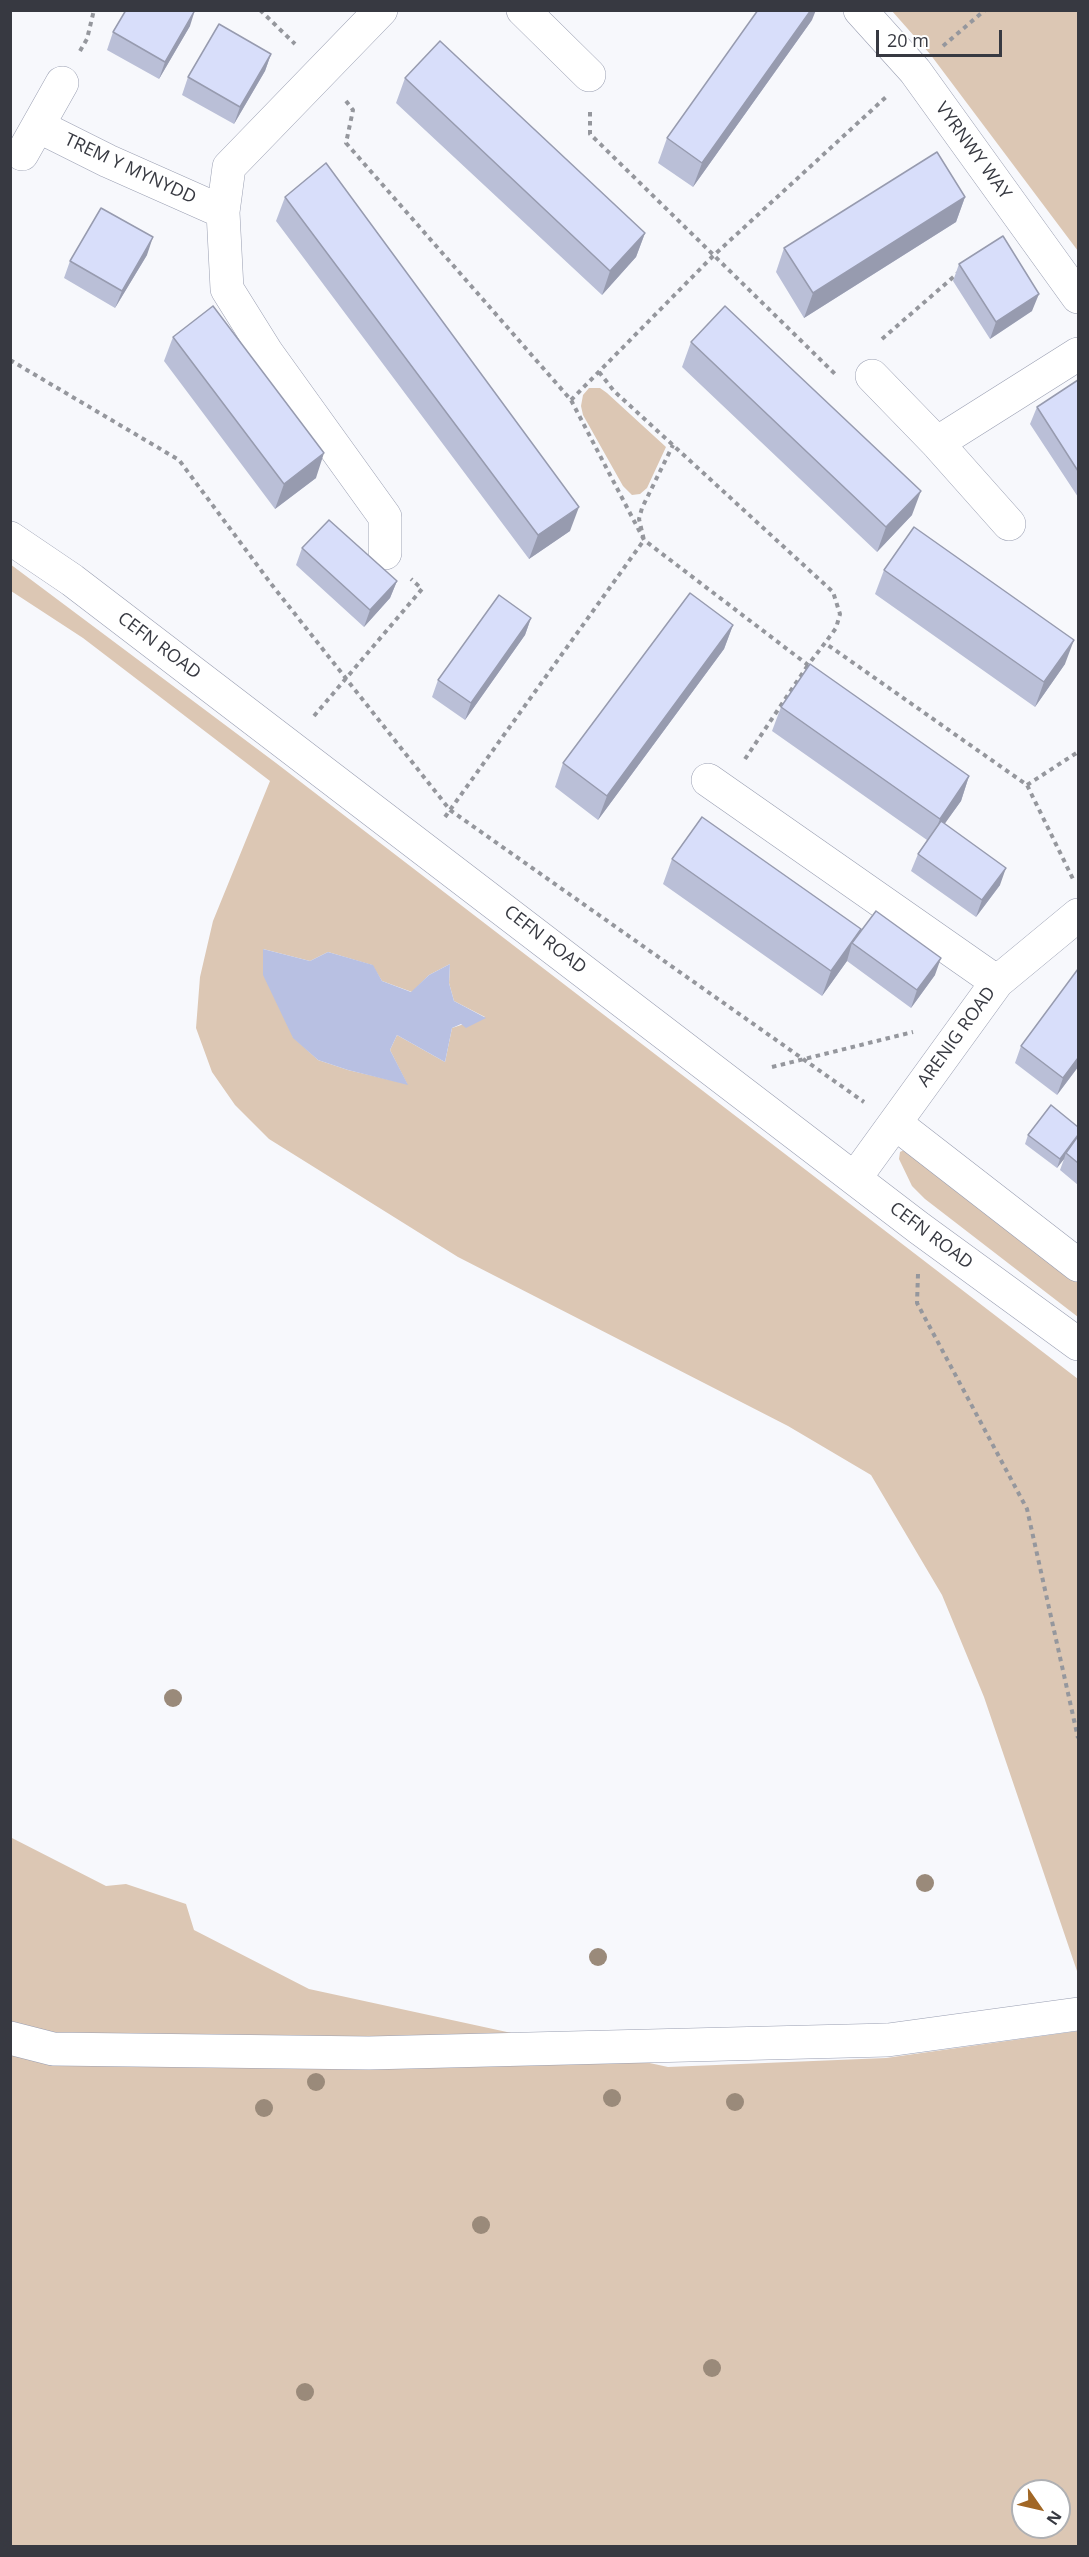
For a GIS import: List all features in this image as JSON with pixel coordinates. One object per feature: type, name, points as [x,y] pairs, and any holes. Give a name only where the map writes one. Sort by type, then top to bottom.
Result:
[{"type":"street","points":[[381,10],[324,72],[229,167],[223,212],[227,289],[267,352],[385,517],[385,553]]},
{"type":"street","points":[[523,10],[589,75]]},
{"type":"street","name":"VYRNWY WAY","points":[[860,10],[915,70],[1078,297]]},
{"type":"street","points":[[22,154],[62,83]]},
{"type":"street","name":"TREM Y MYNYDD","points":[[38,126],[108,161],[223,212]]},
{"type":"street","points":[[937,443],[1078,354]]},
{"type":"street","points":[[872,376],[937,443],[1009,524]]},
{"type":"street","name":"CEFN ROAD","points":[[10,538],[72,580],[423,846],[919,1228],[1078,1344]]},
{"type":"street","points":[[716,786],[997,982]]},
{"type":"street","name":"ARENIG ROAD","points":[[855,1178],[997,982],[1078,915]]},
{"type":"street","points":[[895,1124],[1078,1265]]},
{"type":"street","points":[[10,2038],[53,2049],[369,2054],[888,2040],[1078,2014]]},
{"type":"path","points":[[260,10],[324,72],[353,110],[346,143],[571,400],[644,540],[808,664]]},
{"type":"path","points":[[571,400],[712,256],[915,70],[985,10]]},
{"type":"path","points":[[589,75],[590,134],[843,382],[872,376],[868,351],[967,265]]},
{"type":"path","points":[[11,360],[179,460],[450,810],[895,1124]]},
{"type":"path","points":[[599,372],[614,391],[833,592],[840,614],[836,628],[716,786]]},
{"type":"path","points":[[423,846],[644,540],[639,519],[642,508],[673,445]]},
{"type":"path","points":[[289,745],[422,589],[385,553]]},
{"type":"path","points":[[825,643],[1027,785],[1073,880]]},
{"type":"path","points":[[1027,785],[1078,752]]},
{"type":"path","points":[[726,1079],[915,1031]]},
{"type":"path","points":[[919,1228],[917,1303],[1027,1509],[1078,1738]]},
{"type":"shaded area","points":[[892,11],[1078,11],[1078,251],[930,54]]},
{"type":"shaded area","points":[[589,388],[600,388],[607,393],[666,447],[647,488],[640,494],[632,495],[623,486],[583,415],[581,406],[583,395]]},
{"type":"shaded area","points":[[10,564],[276,763],[1078,1379],[1078,1974],[984,1697],[942,1595],[871,1475],[788,1426],[458,1257],[269,1139],[235,1105],[212,1072],[196,1028],[200,977],[213,921],[270,781],[83,638],[11,591]],"holes":[[[263,949],[310,961],[328,952],[372,965],[382,981],[412,992],[429,975],[450,964],[449,983],[454,1001],[485,1017],[452,1028],[445,1062],[397,1035],[390,1050],[407,1084],[348,1070],[318,1060],[293,1037]]]},
{"type":"shaded area","points":[[904,1150],[1078,1273],[1078,1317],[925,1199],[912,1186],[899,1159],[900,1152]]},
{"type":"shaded area","points":[[10,1837],[106,1886],[126,1884],[186,1904],[194,1930],[309,1989],[668,2067],[886,2058],[1078,2031],[1078,2546],[11,2546]]},
{"type":"water","points":[[263,949],[310,961],[328,952],[373,965],[382,981],[411,992],[429,975],[450,964],[449,983],[454,1001],[486,1018],[466,1028],[461,1024],[452,1028],[445,1062],[397,1035],[390,1050],[408,1085],[348,1070],[318,1060],[293,1038],[263,975]]},
{"type":"building","points":[[126,10],[195,10],[165,62],[113,32]]},
{"type":"building","points":[[758,10],[811,10],[702,163],[667,138]]},
{"type":"building","points":[[219,24],[271,54],[240,107],[188,77]]},
{"type":"building","points":[[440,41],[645,233],[610,271],[405,78]]},
{"type":"building","points":[[937,152],[965,197],[813,293],[784,248]]},
{"type":"building","points":[[326,163],[579,507],[538,535],[285,197]]},
{"type":"building","points":[[101,208],[153,237],[122,291],[70,261]]},
{"type":"building","points":[[1003,236],[1039,294],[996,322],[959,264]]},
{"type":"building","points":[[213,306],[324,453],[284,484],[173,337]]},
{"type":"building","points":[[725,306],[921,491],[886,527],[691,342]]},
{"type":"building","points":[[1078,380],[1078,471],[1037,407]]},
{"type":"building","points":[[329,520],[397,581],[370,610],[302,548]]},
{"type":"building","points":[[914,527],[1074,640],[1044,682],[884,570]]},
{"type":"building","points":[[690,593],[733,625],[607,796],[563,763]]},
{"type":"building","points":[[499,595],[531,618],[471,703],[438,680]]},
{"type":"building","points":[[810,664],[969,776],[940,819],[781,707]]},
{"type":"building","points":[[702,817],[861,929],[831,971],[672,859]]},
{"type":"building","points":[[941,821],[1006,868],[982,900],[918,854]]},
{"type":"building","points":[[876,911],[941,958],[917,990],[852,943]]},
{"type":"building","points":[[1078,969],[1078,1058],[1063,1078],[1021,1046]]},
{"type":"building","points":[[1051,1105],[1078,1127],[1078,1135],[1060,1159],[1028,1135]]},
{"type":"building","points":[[1078,1136],[1078,1163],[1066,1153]]}]
